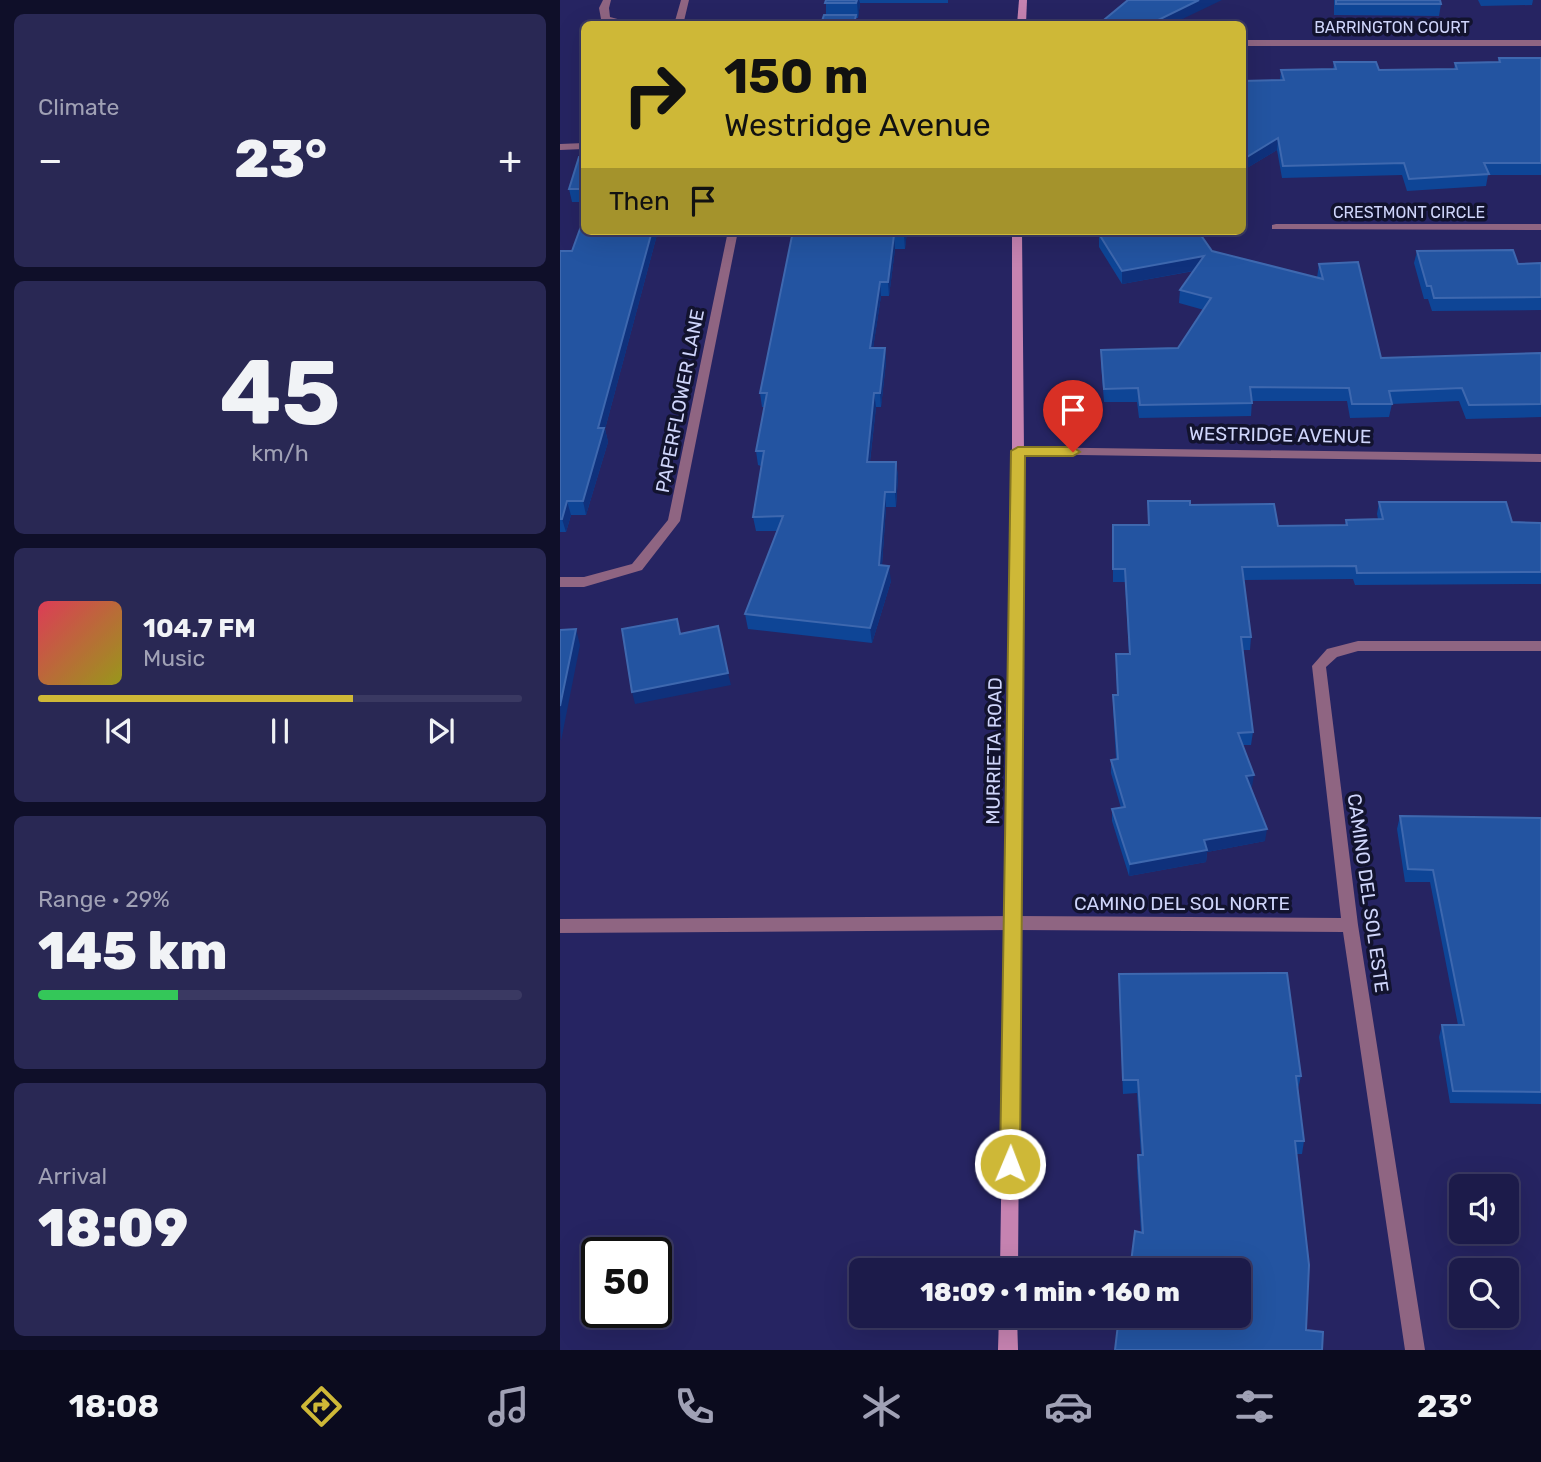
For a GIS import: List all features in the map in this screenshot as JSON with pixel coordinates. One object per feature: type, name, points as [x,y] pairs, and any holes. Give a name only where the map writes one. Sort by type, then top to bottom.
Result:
[{"type":"main road","points":[[1022,21],[1023,0]]},
{"type":"main road","name":"MURRIETA ROAD","points":[[1009,1258],[1018,451],[1017,235]]},
{"type":"main road","points":[[1008,1328],[1008,1350]]},
{"type":"street","points":[[607,0],[604,8],[606,19],[614,21]]},
{"type":"street","points":[[680,21],[685,0]]},
{"type":"street","name":"BARRINGTON COURT","points":[[1246,43],[1541,43]]},
{"type":"street","points":[[560,147],[581,146]]},
{"type":"street","name":"CRESTMONT CIRCLE","points":[[1276,227],[1541,227]]},
{"type":"street","name":"PAPERFLOWER LANE","points":[[560,582],[584,582],[637,567],[674,521],[732,235]]},
{"type":"street","name":"WESTRIDGE AVENUE","points":[[1018,451],[1541,457]]},
{"type":"street","name":"CAMINO DEL SOL ESTE","points":[[1415,1350],[1350,925],[1319,666],[1332,653],[1358,646],[1541,646]]},
{"type":"street","name":"CAMINO DEL SOL NORTE","points":[[560,926],[1013,923],[1350,925]]},
{"type":"building","points":[[826,0],[857,0],[856,3],[825,3]]},
{"type":"building","points":[[1128,0],[1199,0],[1156,21],[1103,21]]},
{"type":"building","points":[[1336,0],[1440,0],[1441,4],[1336,4]]},
{"type":"building","points":[[824,15],[856,15],[855,21],[822,21]]},
{"type":"building","points":[[1499,58],[1541,58],[1541,163],[1484,163],[1489,174],[1409,179],[1404,163],[1283,166],[1278,138],[1246,158],[1246,81],[1284,80],[1281,70],[1336,69],[1334,62],[1376,62],[1379,70],[1457,69],[1455,63],[1500,62]]},
{"type":"building","points":[[579,157],[581,157],[581,189],[569,189]]},
{"type":"building","points":[[581,226],[581,235],[651,235],[598,428],[604,428],[583,501],[567,501],[560,519],[560,251],[572,251]]},
{"type":"building","points":[[792,235],[894,235],[888,282],[880,282],[870,348],[885,348],[880,393],[874,393],[867,462],[896,462],[895,492],[885,492],[879,565],[889,566],[870,628],[745,614],[783,516],[753,517],[764,451],[756,451],[767,393],[760,393]]},
{"type":"building","points":[[1100,235],[1201,235],[1212,251],[1323,279],[1319,264],[1358,262],[1381,358],[1541,353],[1541,404],[1469,405],[1462,388],[1389,391],[1392,404],[1352,404],[1349,388],[1250,387],[1252,403],[1140,405],[1138,388],[1104,389],[1101,350],[1178,348],[1211,298],[1180,290],[1204,256],[1122,271]]},
{"type":"building","points":[[1513,250],[1518,264],[1541,263],[1541,297],[1434,298],[1431,286],[1427,286],[1417,251]]},
{"type":"building","points":[[1148,501],[1190,501],[1190,505],[1274,504],[1278,526],[1347,525],[1346,520],[1383,519],[1379,502],[1506,502],[1512,522],[1541,523],[1541,572],[1357,573],[1356,566],[1242,567],[1251,637],[1241,637],[1253,732],[1238,733],[1254,775],[1246,776],[1267,829],[1204,840],[1207,850],[1130,864],[1112,809],[1125,807],[1111,760],[1118,759],[1113,695],[1118,695],[1116,654],[1130,654],[1125,569],[1113,569],[1113,525],[1149,525]]},
{"type":"building","points":[[677,619],[680,634],[718,626],[728,673],[632,692],[622,629]]},
{"type":"building","points":[[576,629],[560,706],[560,630]]},
{"type":"building","points":[[1400,816],[1541,818],[1541,1092],[1453,1091],[1442,1025],[1464,1025],[1433,870],[1408,869]]},
{"type":"building","points":[[1287,973],[1301,1076],[1296,1076],[1304,1141],[1295,1141],[1309,1265],[1306,1330],[1323,1332],[1322,1350],[1115,1350],[1118,1328],[1251,1328],[1251,1258],[1132,1258],[1135,1231],[1143,1233],[1138,1155],[1143,1155],[1138,1080],[1123,1080],[1119,974]]},
{"type":"route","points":[[1010,1164],[1018,451],[1073,452]]}]
